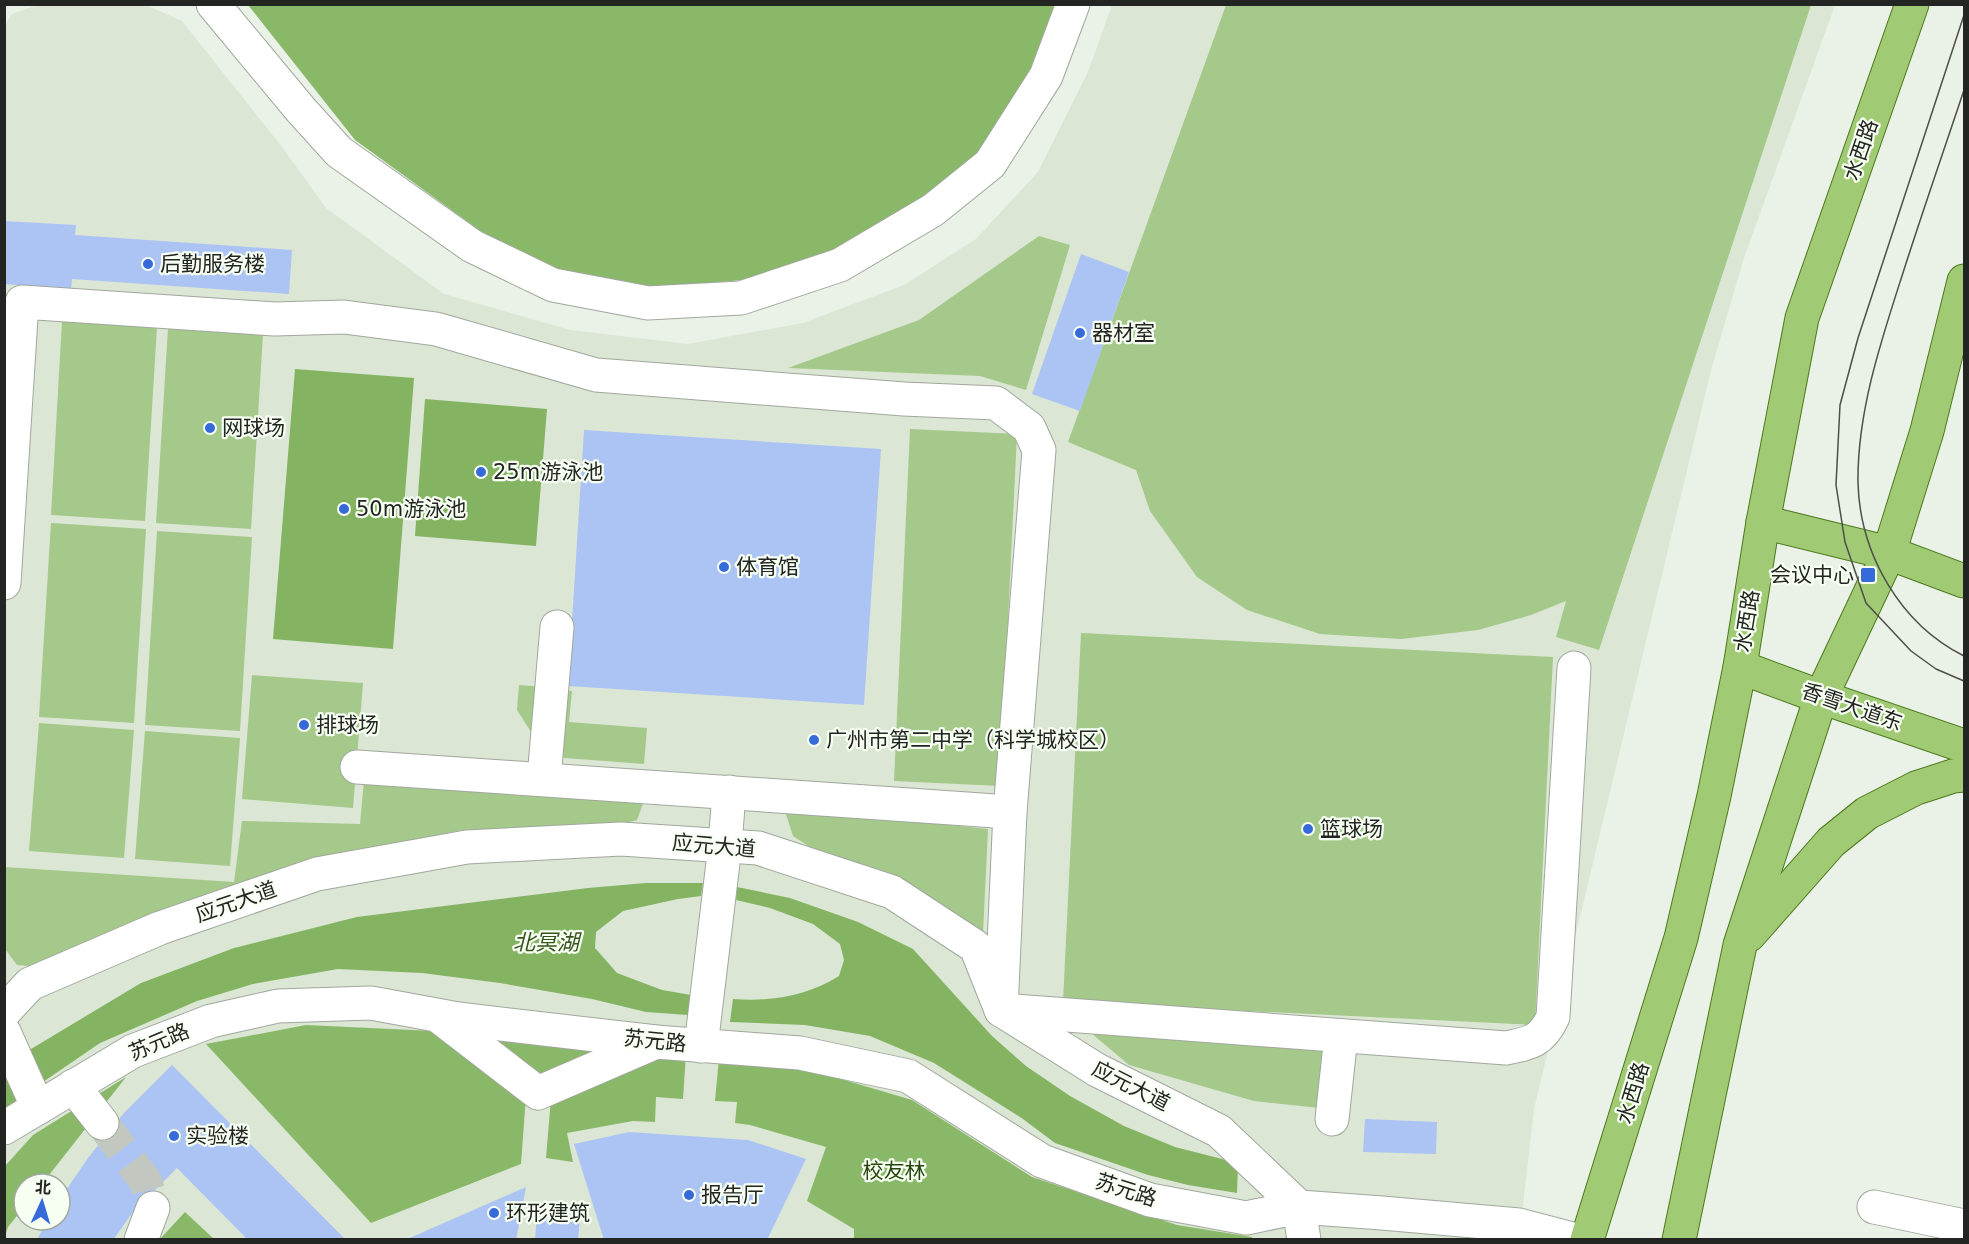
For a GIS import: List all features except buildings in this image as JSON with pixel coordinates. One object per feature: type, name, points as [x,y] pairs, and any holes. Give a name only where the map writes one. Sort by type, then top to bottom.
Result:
[{"type":"main road","name":"水西路","points":[[1587,1239],[1681,938],[1714,796],[1740,667],[1763,522],[1802,318],[1912,4]]},
{"type":"main road","points":[[1679,1239],[1740,945],[1821,697],[1889,553],[1927,431],[1965,281]]},
{"type":"main road","points":[[1763,522],[1889,553],[1965,580]]},
{"type":"main road","name":"香雪大道东","points":[[1740,667],[1965,746]]},
{"type":"main road","points":[[1740,945],[1831,842],[1867,813],[1916,788],[1953,776],[1965,775]]},
{"type":"street","points":[[213,4],[339,152],[472,246],[553,285],[648,303],[741,298],[840,265],[933,210],[990,164],[1046,76],[1073,4]]},
{"type":"street","points":[[4,584],[22,302],[275,319],[344,317],[436,329],[596,375],[996,404],[1029,428],[1040,450],[1010,812],[1001,1010],[1506,1048],[1525,1044],[1546,1033],[1554,1017],[1574,668]]},
{"type":"street","points":[[544,778],[556,627]]},
{"type":"street","points":[[357,767],[544,778],[1010,812]]},
{"type":"street","points":[[701,1046],[725,846],[729,792]]},
{"type":"street","name":"应元大道","points":[[4,1012],[30,984],[160,928],[317,874],[468,847],[621,839],[758,848],[892,892],[976,947],[1001,1010],[1097,1070],[1219,1131],[1299,1208]]},
{"type":"street","name":"苏元路","points":[[4,1128],[133,1051],[211,1021],[279,1006],[371,1003],[437,1015],[656,1042],[800,1053],[908,1076],[1042,1161],[1150,1200],[1246,1218],[1299,1208],[1403,1214],[1519,1225],[1576,1239]]},
{"type":"street","points":[[437,1015],[538,1093],[656,1042]]},
{"type":"street","points":[[4,1032],[38,1108]]},
{"type":"street","points":[[1332,1119],[1341,1036]]},
{"type":"street","points":[[73,1086],[102,1123]]},
{"type":"street","points":[[1874,1207],[1965,1226]]},
{"type":"street","points":[[141,1239],[153,1208]]},
{"type":"street","points":[[1299,1208],[1304,1239]]},
{"type":"shaded area","name":"广州市第二中学（科学城校区）","points":[[40,4],[146,5],[182,21],[282,147],[326,208],[444,294],[570,330],[688,344],[803,323],[904,285],[976,239],[1038,172],[1088,72],[1112,5],[1835,5],[1744,258],[1711,370],[1534,1109],[1519,1239],[5,1239],[4,26],[12,14]]},
{"type":"shaded area","points":[[1226,5],[1811,5],[1599,650],[1556,637],[1566,601],[1531,615],[1478,630],[1401,639],[1320,634],[1247,610],[1197,577],[1150,511],[1136,470],[1068,442]]},
{"type":"shaded area","points":[[1039,236],[1070,245],[1026,390],[980,376],[788,368],[919,320]]},
{"type":"shaded area","points":[[62,321],[157,327],[145,521],[51,515]]},
{"type":"shaded area","name":"网球场","points":[[168,329],[263,334],[251,529],[156,523]]},
{"type":"shaded area","points":[[910,429],[1017,434],[1000,786],[894,781]]},
{"type":"shaded area","points":[[51,523],[146,529],[134,723],[39,717]]},
{"type":"shaded area","points":[[157,531],[252,537],[240,731],[145,725]]},
{"type":"shaded area","name":"篮球场","points":[[1081,633],[1553,657],[1535,1025],[1063,1002]]},
{"type":"shaded area","name":"排球场","points":[[252,675],[363,683],[353,808],[242,799]]},
{"type":"shaded area","points":[[519,685],[545,687],[540,746],[517,710]]},
{"type":"shaded area","points":[[558,690],[572,691],[569,722],[647,728],[644,764],[552,757]]},
{"type":"shaded area","points":[[39,723],[134,730],[124,858],[29,851]]},
{"type":"shaded area","points":[[145,731],[240,738],[230,866],[135,859]]},
{"type":"shaded area","points":[[364,781],[645,798],[637,820],[616,826],[461,830],[288,871],[39,967],[17,965],[5,949],[4,867],[234,882],[242,821],[360,824]]},
{"type":"shaded area","points":[[784,808],[988,829],[983,934],[819,853],[793,836]]},
{"type":"shaded area","points":[[1084,1027],[1325,1048],[1320,1108],[1254,1101],[1129,1065]]},
{"type":"green space","points":[[248,5],[1061,5],[1036,74],[977,160],[922,204],[830,253],[741,280],[645,290],[557,273],[479,230],[355,140]]},
{"type":"green space","points":[[306,1025],[434,1031],[526,1096],[521,1164],[371,1223],[206,1044]]},
{"type":"green space","points":[[466,1026],[633,1045],[539,1081]]},
{"type":"green space","points":[[659,1052],[686,1054],[683,1099],[656,1097],[655,1122],[633,1121],[567,1133],[573,1162],[546,1158],[551,1098]]},
{"type":"green space","name":"校友林","points":[[719,1058],[797,1066],[912,1100],[1032,1177],[1177,1225],[1252,1237],[1252,1239],[854,1239],[854,1229],[807,1201],[826,1147],[750,1125],[735,1123],[737,1102],[715,1101]]},
{"type":"green space","points":[[126,1077],[51,1172],[12,1172],[12,1222],[5,1236],[5,1166],[33,1135]]},
{"type":"green space","points":[[185,1212],[214,1239],[160,1239]]},
{"type":"water","name":"50m游泳池","points":[[295,369],[414,378],[393,649],[273,639]]},
{"type":"water","name":"25m游泳池","points":[[425,399],[547,409],[536,546],[415,536]]},
{"type":"water","name":"北冥湖","points":[[646,883],[703,883],[701,896],[623,911],[596,932],[595,948],[617,973],[662,990],[691,995],[688,1015],[646,1012],[592,999],[500,983],[422,973],[338,969],[253,984],[197,1001],[100,1043],[5,1108],[5,1068],[16,1058],[141,983],[234,948],[357,917],[588,888]]},
{"type":"water","points":[[737,887],[790,898],[858,922],[913,949],[992,1036],[1026,1066],[1070,1096],[1124,1126],[1175,1147],[1238,1163],[1237,1193],[1188,1185],[1148,1175],[1055,1143],[1023,1119],[934,1063],[870,1036],[805,1025],[730,1022],[733,999],[774,998],[801,993],[839,976],[844,960],[840,944],[813,924],[770,908],[736,900]]},
{"type":"tunnel","points":[[102,1123],[146,1182],[153,1208]]},
{"type":"tram line","points":[[1964,15],[1858,338],[1840,405],[1836,485],[1845,542],[1866,603],[1911,651],[1936,669],[1964,681]]},
{"type":"tram line","points":[[1964,90],[1878,354],[1861,431],[1858,483],[1866,535],[1888,584],[1903,606],[1921,625],[1941,642],[1964,656]]},
{"type":"place","name":"后勤服务楼","points":[[148,264]]},
{"type":"place","name":"器材室","points":[[1080,333]]},
{"type":"place","name":"网球场","points":[[210,428]]},
{"type":"place","name":"25m游泳池","points":[[481,472]]},
{"type":"place","name":"50m游泳池","points":[[344,509]]},
{"type":"place","name":"体育馆","points":[[724,567]]},
{"type":"place","name":"会议中心","points":[[1868,575]]},
{"type":"place","name":"排球场","points":[[304,725]]},
{"type":"place","name":"广州市第二中学（科学城校区）","points":[[814,740]]},
{"type":"place","name":"篮球场","points":[[1308,829]]},
{"type":"place","name":"实验楼","points":[[174,1136]]},
{"type":"place","name":"报告厅","points":[[689,1195]]},
{"type":"place","name":"环形建筑","points":[[494,1213]]}]
